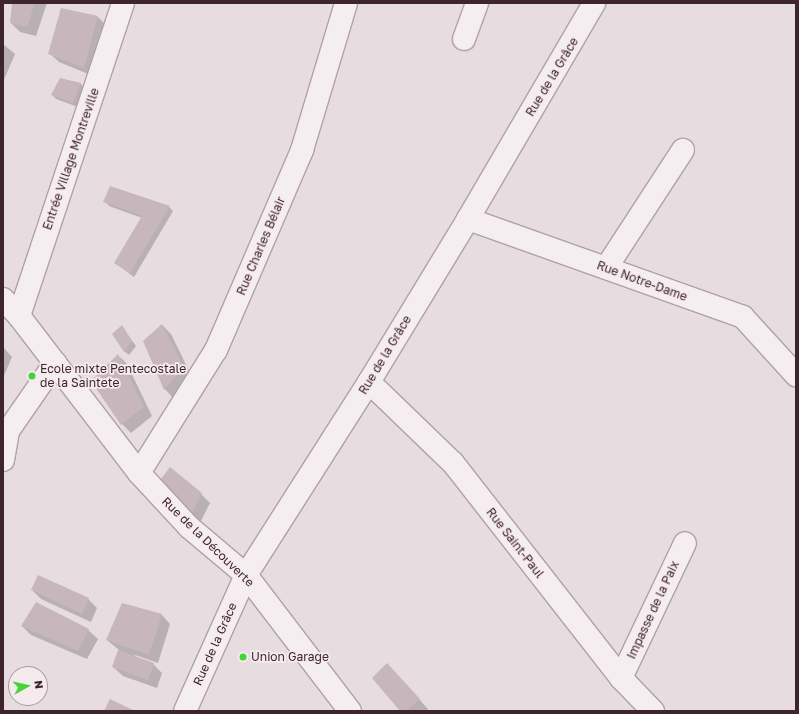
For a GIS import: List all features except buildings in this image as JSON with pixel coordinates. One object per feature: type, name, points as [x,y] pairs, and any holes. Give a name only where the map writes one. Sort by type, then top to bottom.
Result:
[{"type":"street","name":"Entrée Village Montreville","points":[[19,316],[124,3]]},
{"type":"street","name":"Rue Charles Bélair","points":[[139,473],[216,350],[302,150],[346,3]]},
{"type":"street","points":[[464,39],[477,3]]},
{"type":"street","name":"Rue de la Grâce","points":[[185,711],[246,575],[368,382],[468,219],[594,3]]},
{"type":"street","points":[[606,268],[683,150]]},
{"type":"street","name":"Rue Notre-Dame","points":[[468,219],[743,317],[796,376]]},
{"type":"street","name":"Rue de la Découverte","points":[[3,299],[19,316],[139,473],[189,527],[246,575],[350,711]]},
{"type":"street","points":[[3,460],[8,431],[55,363]]},
{"type":"street","name":"Rue Saint-Paul","points":[[368,382],[453,463],[621,678],[653,711]]},
{"type":"street","name":"Impasse de la Paix","points":[[621,678],[685,543]]},
{"type":"place","name":"Ecole mixte Pentecostale de la Saintete","points":[[32,376]]},
{"type":"place","name":"Union Garage","points":[[243,657]]}]
